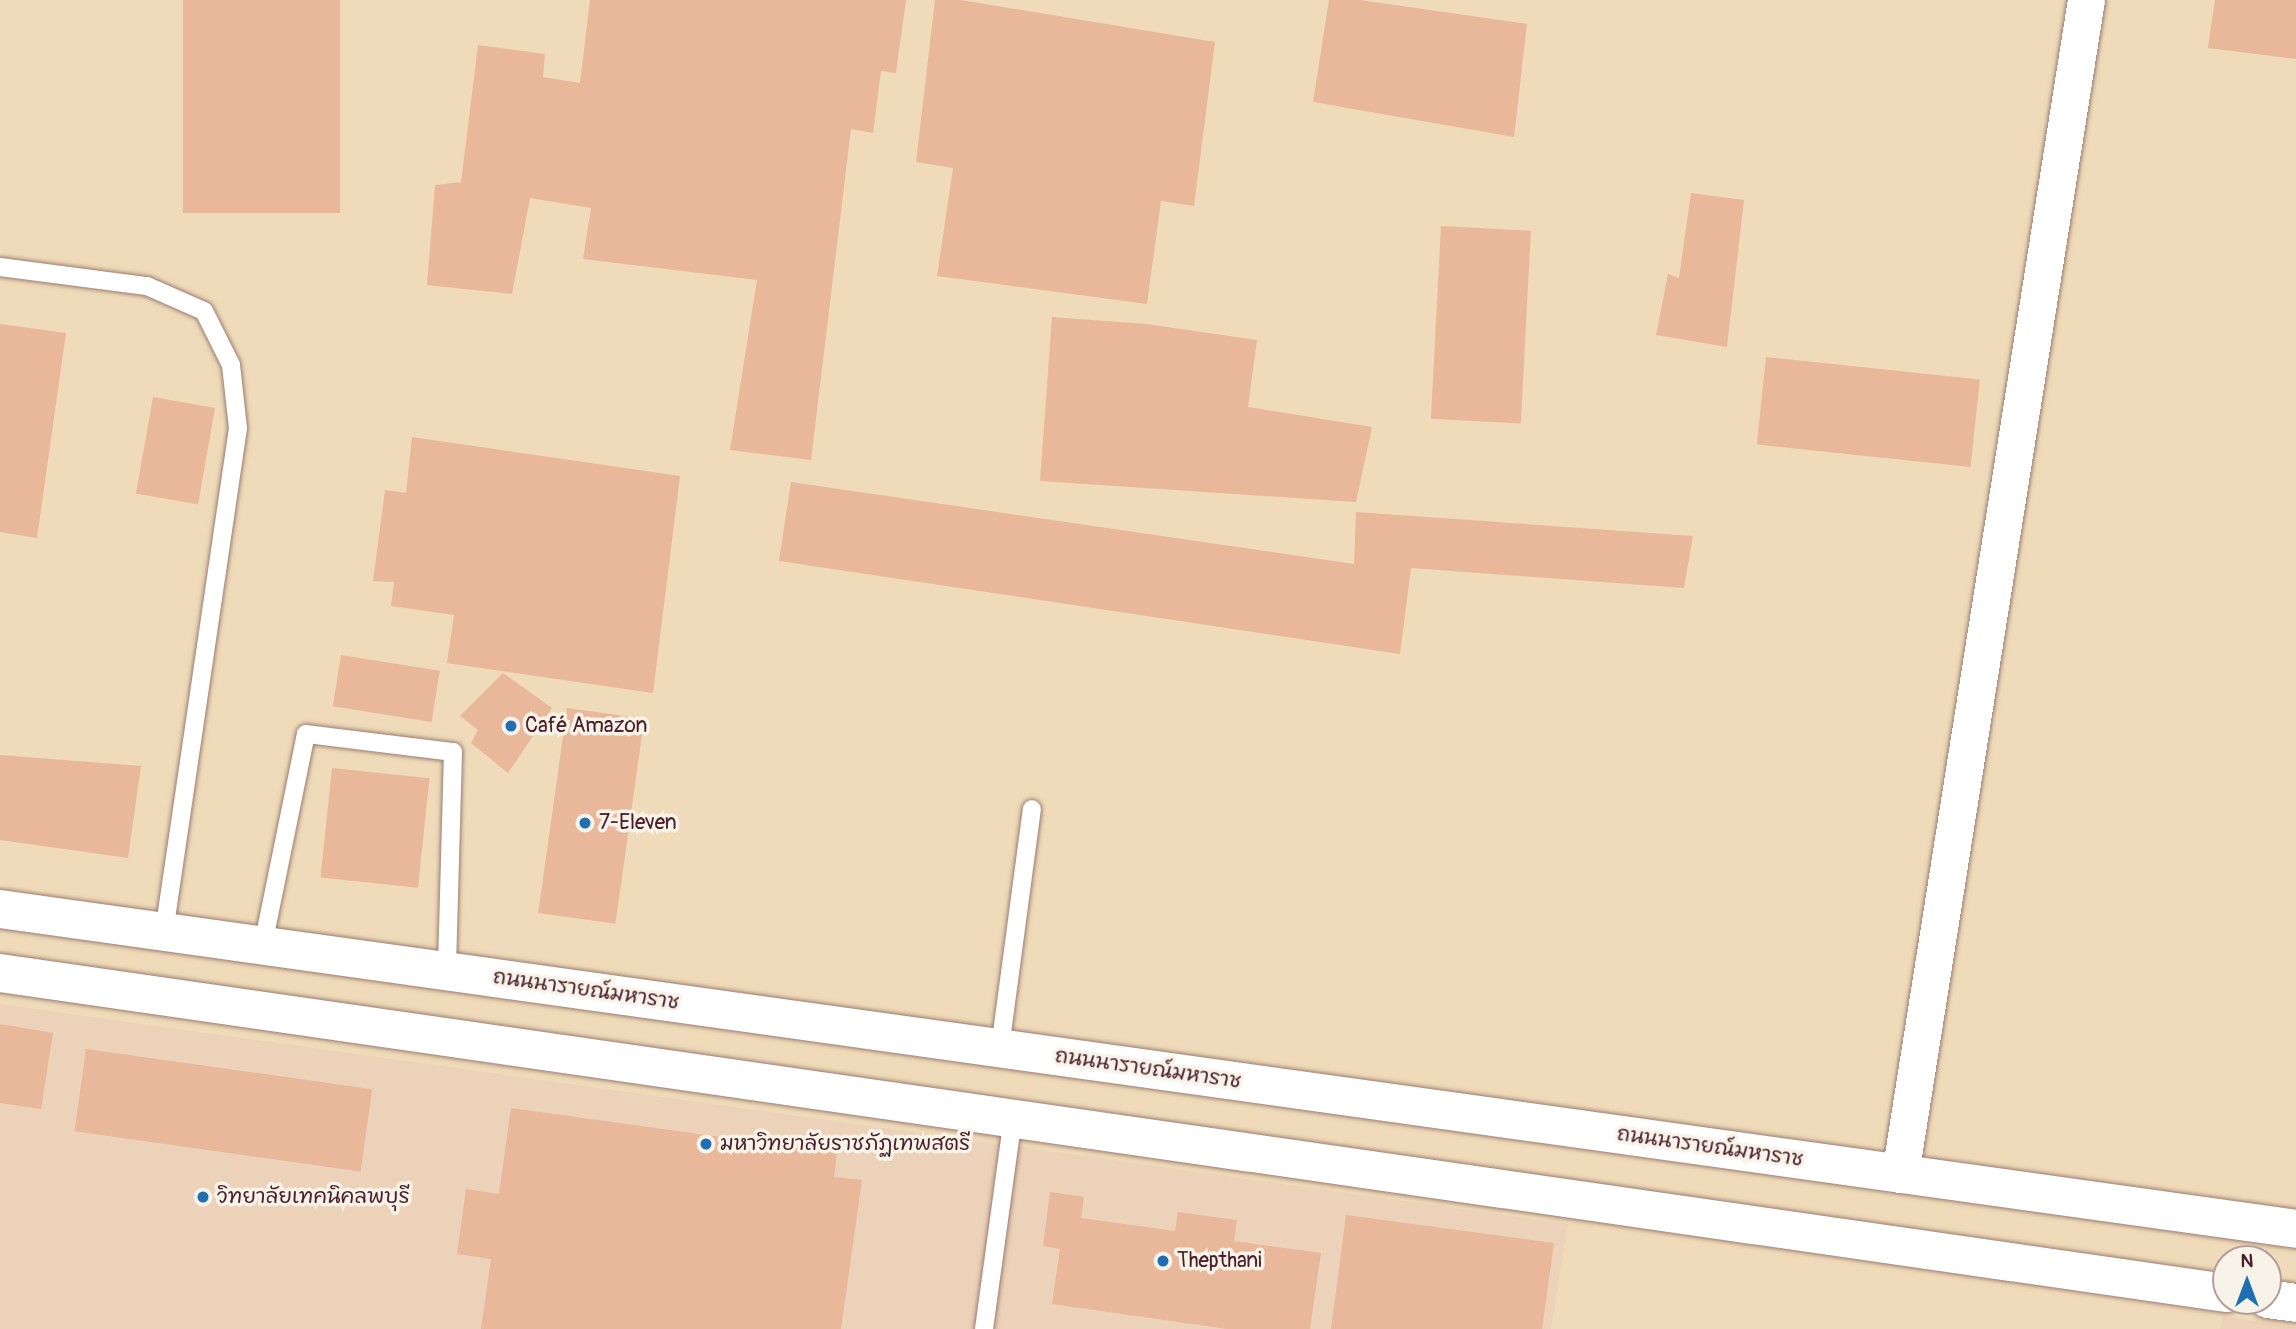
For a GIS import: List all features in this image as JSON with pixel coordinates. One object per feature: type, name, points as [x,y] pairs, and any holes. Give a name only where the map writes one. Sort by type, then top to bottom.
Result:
[{"type":"main road","name":"ถนนนารายณ์มหาราช","points":[[0,909],[2296,1229]]},
{"type":"main road","points":[[0,973],[1013,1116],[2212,1291]]},
{"type":"street","points":[[1900,1174],[2086,0]]},
{"type":"lane","points":[[0,267],[147,286],[204,311],[231,365],[238,428],[164,932]]},
{"type":"lane","points":[[263,945],[306,734],[453,752],[447,971]]},
{"type":"lane","points":[[1000,1048],[1032,809]]},
{"type":"lane","points":[[984,1329],[1013,1116]]},
{"type":"shaded area","name":"มหาวิทยาลัยราชภัฏเทพสตรี","points":[[0,1004],[1568,1224],[1551,1329],[0,1329]]},
{"type":"shaded area","points":[[2222,1316],[2296,1327],[2296,1329],[2220,1329]]},
{"type":"building","points":[[183,0],[340,0],[340,213],[183,213]]},
{"type":"building","points":[[590,0],[906,0],[896,73],[881,71],[873,133],[851,129],[811,460],[730,450],[757,280],[583,259],[591,208],[530,198],[512,294],[427,285],[435,185],[461,182],[478,45],[545,54],[543,77],[580,83]]},
{"type":"building","points":[[935,0],[961,0],[1215,42],[1194,206],[1161,201],[1147,304],[937,276],[953,168],[916,162]]},
{"type":"building","points":[[1329,0],[1360,0],[1527,24],[1514,137],[1313,102]]},
{"type":"building","points":[[2215,0],[2296,0],[2296,59],[2208,48]]},
{"type":"building","points":[[1691,193],[1744,200],[1727,347],[1656,335],[1668,274],[1679,278]]},
{"type":"building","points":[[1441,226],[1531,231],[1521,423],[1431,419]]},
{"type":"building","points":[[1052,317],[1146,324],[1257,340],[1248,407],[1372,427],[1356,502],[1040,481]]},
{"type":"building","points":[[0,324],[66,333],[37,538],[0,532]]},
{"type":"building","points":[[1766,357],[1980,379],[1971,467],[1757,445]]},
{"type":"building","points":[[153,397],[215,408],[198,504],[136,494]]},
{"type":"building","points":[[412,437],[680,476],[653,693],[447,663],[454,615],[391,606],[394,582],[373,581],[385,490],[406,493]]},
{"type":"building","points":[[791,482],[1354,564],[1356,512],[1693,536],[1684,588],[1411,568],[1400,654],[779,561]]},
{"type":"building","points":[[341,655],[440,671],[432,722],[333,706]]},
{"type":"building","points":[[503,673],[552,708],[508,773],[471,743],[478,730],[460,716]]},
{"type":"building","points":[[567,708],[644,719],[615,924],[538,913]]},
{"type":"building","points":[[0,755],[141,766],[128,858],[0,840]]},
{"type":"building","points":[[332,768],[429,778],[418,888],[321,877]]},
{"type":"building","points":[[0,1024],[53,1033],[41,1109],[0,1103]]},
{"type":"building","points":[[86,1049],[372,1089],[361,1171],[74,1131]]},
{"type":"building","points":[[511,1108],[837,1153],[834,1177],[862,1180],[841,1329],[481,1329],[491,1259],[457,1254],[466,1189],[499,1194]]},
{"type":"building","points":[[1050,1192],[1084,1197],[1081,1218],[1175,1231],[1178,1212],[1237,1220],[1234,1241],[1321,1253],[1310,1329],[1227,1329],[1052,1304],[1060,1249],[1043,1246]]},
{"type":"building","points":[[1346,1215],[1554,1243],[1542,1329],[1331,1329]]},
{"type":"place","name":"Café Amazon","points":[[511,726]]},
{"type":"place","name":"7-Eleven","points":[[585,823]]},
{"type":"place","name":"มหาวิทยาลัยราชภัฏเทพสตรี","points":[[706,1144]]},
{"type":"place","name":"วิทยาลัยเทคนิคลพบุรี","points":[[203,1197]]},
{"type":"place","name":"Thepthani","points":[[1163,1261]]}]
